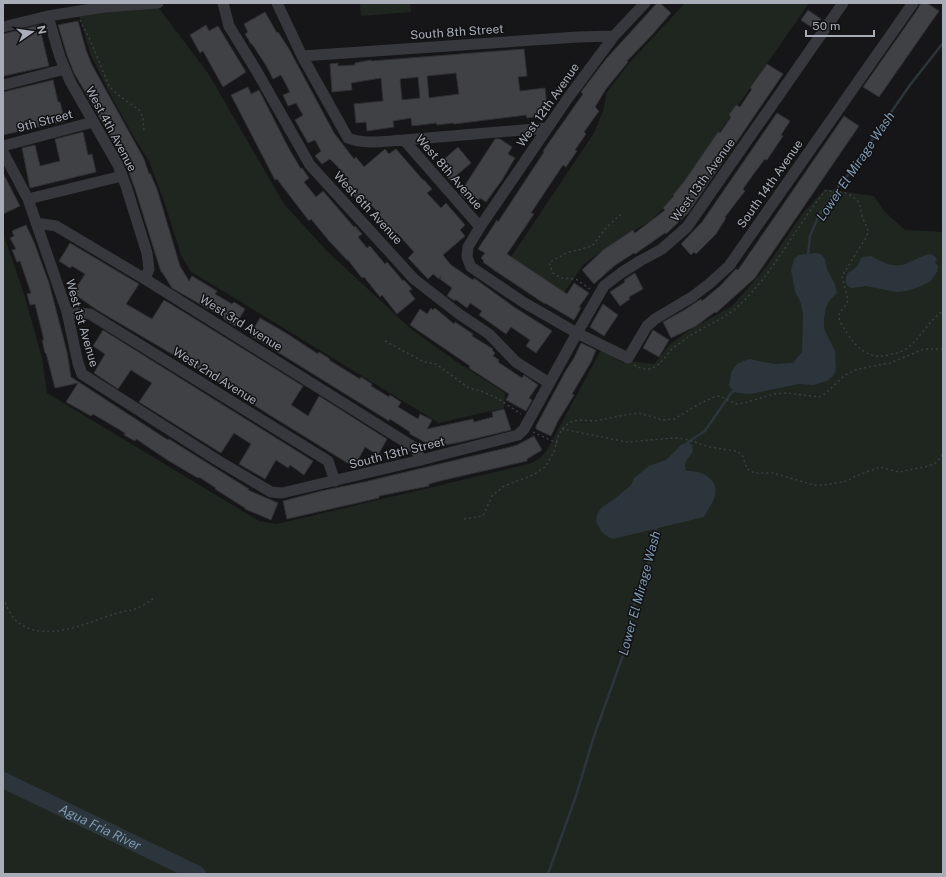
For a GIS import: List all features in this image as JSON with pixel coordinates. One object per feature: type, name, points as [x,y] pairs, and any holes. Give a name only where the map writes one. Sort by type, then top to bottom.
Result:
[{"type":"street","points":[[3,27],[48,16],[77,11],[110,6],[158,3]]},
{"type":"street","name":"West 6th Avenue","points":[[223,3],[229,26],[310,165],[414,279],[459,314],[490,334],[516,362],[549,383]]},
{"type":"street","name":"West 8th Avenue","points":[[277,3],[302,56],[348,138],[363,142],[404,140],[480,227],[468,247],[467,257],[471,266],[523,302],[577,333],[628,358]]},
{"type":"street","name":"West 12th Avenue","points":[[480,227],[547,128],[614,36],[645,3]]},
{"type":"street","name":"West 13th Avenue","points":[[521,432],[531,418],[604,286],[621,273],[662,249],[687,227],[843,3]]},
{"type":"street","name":"South 14th Avenue","points":[[628,358],[646,326],[704,288],[729,266],[913,3]]},
{"type":"street","name":"West 4th Avenue","points":[[48,16],[60,57],[70,81],[118,165],[147,253],[149,269],[145,279]]},
{"type":"street","name":"South 8th Street","points":[[302,56],[578,37],[614,36]]},
{"type":"street","points":[[3,85],[65,69]]},
{"type":"street","name":"9th Street","points":[[3,146],[93,122]]},
{"type":"street","points":[[404,140],[547,128]]},
{"type":"street","name":"West 1st Avenue","points":[[3,152],[28,199],[67,312],[78,363],[82,374],[271,492],[282,492]]},
{"type":"street","points":[[28,199],[122,176]]},
{"type":"street","name":"West 3rd Avenue","points":[[36,223],[56,226],[145,279],[415,448],[421,460]]},
{"type":"street","name":"West 2nd Avenue","points":[[67,312],[90,314],[328,461],[335,481]]},
{"type":"street","name":"South 13th Street","points":[[282,492],[335,481],[512,438],[521,432]]},
{"type":"path","points":[[77,11],[109,86],[117,94],[140,110],[143,117],[144,132]]},
{"type":"path","points":[[628,358],[631,363],[640,369],[650,369],[659,365],[672,349],[733,310],[745,299],[776,261],[794,232],[825,191],[851,195],[855,198],[859,205],[868,232],[842,276],[847,304],[840,312],[839,316],[844,329],[858,347],[864,352],[880,357],[902,351],[913,343],[937,315],[943,311]]},
{"type":"path","points":[[598,295],[576,279],[561,278],[553,273],[550,263],[566,253],[592,246],[607,227],[621,214]]},
{"type":"path","points":[[385,341],[424,362],[436,364],[470,388],[497,398],[524,416],[531,418]]},
{"type":"path","points":[[464,519],[483,516],[492,496],[504,486],[533,475],[545,467],[554,452],[559,434],[570,422],[580,420],[594,421],[639,413],[663,420],[674,419],[701,403],[720,396],[729,402],[736,404],[762,397],[787,393],[819,397],[826,393],[844,376],[858,369],[890,363],[924,349],[943,349]]},
{"type":"path","points":[[562,429],[627,442],[675,438],[685,439],[709,447],[735,451],[742,454],[748,469],[754,473],[773,473],[814,485],[825,485],[847,481],[880,467],[899,472],[928,466],[937,462],[943,454]]},
{"type":"path","points":[[521,432],[557,443]]},
{"type":"path","points":[[3,598],[10,612],[18,623],[36,631],[46,632],[86,624],[115,613],[134,609],[154,598]]},
{"type":"shaded area","points":[[155,3],[208,73],[284,204],[328,252],[411,329],[457,362],[505,393],[504,408],[439,423],[190,271],[181,255],[164,201],[149,161],[108,90],[90,53],[78,11]]},
{"type":"shaded area","points":[[360,3],[410,3],[411,12],[361,16]]},
{"type":"shaded area","points":[[685,3],[809,3],[682,186],[666,206],[650,221],[603,250],[583,265],[564,293],[509,260],[594,133],[603,111],[607,92],[630,62]]},
{"type":"shaded area","points":[[825,189],[874,196],[884,211],[905,230],[943,232],[943,874],[3,874],[3,233],[25,297],[42,358],[47,393],[259,521],[277,524],[529,464],[540,458],[547,450],[601,350],[623,363],[631,361],[654,364],[670,344],[693,328],[732,306],[767,266],[803,213]]},
{"type":"shaded area","points":[[815,253],[821,254],[825,259],[827,269],[835,284],[837,293],[829,301],[826,307],[824,319],[824,328],[835,351],[836,370],[833,376],[827,381],[813,385],[799,384],[750,394],[733,391],[729,385],[731,373],[737,364],[749,359],[775,364],[793,363],[802,352],[803,315],[801,304],[795,291],[791,270],[794,259],[799,255]]},
{"type":"shaded area","points":[[930,254],[935,256],[937,260],[935,262],[938,266],[937,272],[931,281],[919,287],[896,292],[866,286],[851,288],[847,284],[847,274],[856,267],[861,258],[871,256],[890,265],[900,265]]},
{"type":"shaded area","points":[[688,442],[692,445],[693,452],[686,463],[686,471],[702,473],[711,479],[714,484],[715,495],[704,517],[613,539],[602,532],[596,522],[597,515],[601,508],[631,485],[634,478],[649,466],[666,460],[681,445]]},
{"type":"building","points":[[657,3],[660,3],[671,13],[627,61],[628,62],[606,89],[595,107],[599,111],[584,132],[586,134],[575,150],[577,151],[566,167],[563,165],[531,213],[534,214],[507,254],[567,294],[574,283],[589,293],[579,307],[581,308],[574,320],[545,304],[483,262],[484,261],[481,258],[485,253],[478,249],[497,220],[498,222],[544,152],[543,151],[583,94],[581,92],[606,59]]},
{"type":"building","points":[[921,3],[927,3],[939,11],[879,97],[863,87]]},
{"type":"building","points":[[808,10],[821,19],[814,29],[801,20]]},
{"type":"building","points":[[265,12],[277,33],[278,32],[289,49],[334,133],[354,159],[356,157],[364,167],[385,149],[389,154],[396,149],[432,189],[427,193],[441,208],[446,203],[465,225],[460,230],[465,236],[443,255],[451,265],[473,280],[474,278],[514,307],[552,331],[536,353],[526,346],[530,340],[511,327],[506,334],[479,315],[482,311],[470,303],[467,308],[455,299],[455,301],[447,296],[452,288],[440,279],[441,276],[439,279],[433,274],[428,279],[408,258],[414,252],[397,233],[390,239],[384,232],[385,231],[374,220],[380,214],[370,204],[364,209],[350,191],[348,193],[342,186],[349,180],[336,165],[330,159],[322,164],[315,156],[321,151],[315,140],[308,143],[295,120],[303,115],[296,103],[288,106],[283,95],[290,92],[281,75],[273,79],[267,67],[245,34],[248,32],[244,24]]},
{"type":"building","points":[[78,21],[92,65],[144,159],[149,174],[150,173],[157,189],[180,266],[189,281],[192,276],[217,291],[215,294],[232,304],[234,302],[245,309],[235,326],[172,288],[161,272],[125,161],[74,73],[67,55],[58,25]]},
{"type":"building","points":[[39,25],[49,66],[4,76],[3,34]]},
{"type":"building","points":[[206,25],[209,31],[218,26],[246,72],[223,87],[203,51],[200,53],[190,35]]},
{"type":"building","points":[[524,49],[527,76],[518,77],[520,91],[545,88],[547,108],[539,109],[540,116],[527,118],[526,115],[454,124],[437,125],[436,123],[412,126],[411,118],[393,121],[394,127],[367,131],[366,122],[356,123],[354,104],[383,101],[381,78],[351,83],[352,90],[332,92],[330,64],[338,63],[338,66],[355,65],[355,63]],"holes":[[[456,73],[459,94],[429,98],[427,76]],[[418,77],[420,98],[402,100],[400,79]]]},
{"type":"building","points":[[767,64],[783,74],[688,213],[666,234],[665,233],[635,254],[634,253],[614,266],[594,284],[582,270],[603,250],[633,230],[635,233],[665,210],[663,208],[674,196],[673,195],[718,132],[720,133],[731,117],[729,115],[736,105],[740,107],[752,89],[750,88]]},
{"type":"building","points":[[53,80],[58,102],[60,102],[65,121],[3,135],[3,92]]},
{"type":"building","points":[[248,87],[251,94],[259,90],[288,147],[301,169],[302,168],[309,178],[304,182],[316,197],[323,191],[354,227],[355,226],[362,234],[358,237],[367,248],[370,246],[385,264],[387,262],[412,289],[409,291],[415,299],[397,314],[382,295],[380,297],[364,277],[362,278],[311,219],[309,221],[277,179],[275,180],[231,95]]},
{"type":"building","points":[[777,113],[790,121],[781,135],[783,136],[767,160],[765,159],[743,189],[745,191],[725,217],[726,218],[716,234],[696,254],[694,252],[691,255],[681,244],[702,222]]},
{"type":"building","points":[[844,116],[859,126],[755,278],[716,313],[715,312],[696,326],[671,338],[663,322],[701,299],[702,301],[720,286],[736,269],[738,270]]},
{"type":"building","points":[[83,132],[88,155],[92,154],[96,172],[30,188],[22,148],[35,145],[40,166],[60,161],[55,139]]},
{"type":"building","points":[[495,139],[500,139],[512,147],[508,154],[515,158],[502,180],[486,202],[480,198],[475,205],[463,197],[460,193]]},
{"type":"building","points":[[458,147],[471,163],[450,181],[443,172],[448,168],[442,161]]},
{"type":"building","points":[[3,173],[20,206],[3,214]]},
{"type":"building","points":[[26,225],[49,283],[67,352],[71,377],[168,440],[169,439],[249,489],[248,490],[278,503],[271,520],[245,509],[199,477],[198,478],[169,461],[136,439],[135,441],[124,435],[125,433],[93,414],[91,416],[66,402],[78,383],[55,388],[45,353],[42,340],[44,340],[35,304],[30,305],[27,294],[31,293],[20,261],[17,262],[12,250],[16,249],[10,238],[14,236],[12,231]]},
{"type":"building","points":[[70,243],[139,284],[126,304],[152,319],[164,300],[303,386],[291,405],[308,416],[319,396],[387,439],[378,455],[365,447],[354,467],[201,371],[97,310],[73,293],[85,274],[72,266],[70,268],[59,261]]},
{"type":"building","points":[[635,273],[643,289],[629,297],[630,299],[620,306],[610,292]]},
{"type":"building","points":[[603,304],[618,315],[604,336],[590,327]]},
{"type":"building","points":[[431,308],[433,310],[435,308],[454,324],[455,322],[473,334],[472,336],[493,349],[492,350],[495,353],[493,356],[499,360],[498,362],[522,378],[524,375],[538,385],[529,398],[532,400],[526,411],[506,400],[509,394],[469,368],[470,366],[410,325],[420,309],[427,314]]},
{"type":"building","points":[[260,318],[318,354],[319,352],[360,379],[361,377],[372,384],[371,386],[389,397],[390,395],[401,402],[398,407],[418,419],[420,414],[432,420],[427,429],[473,419],[474,422],[493,417],[492,412],[504,409],[511,430],[428,448],[428,444],[410,434],[410,432],[390,419],[389,421],[250,335]]},
{"type":"building","points":[[103,330],[313,461],[304,475],[290,465],[288,468],[276,460],[265,479],[239,464],[251,444],[234,433],[221,453],[139,402],[152,383],[131,370],[118,389],[94,373],[105,354],[93,346]]},
{"type":"building","points":[[653,330],[669,340],[659,357],[643,348]]},
{"type":"building","points":[[581,343],[596,350],[591,362],[572,394],[574,395],[558,421],[551,436],[536,429],[536,426]]},
{"type":"building","points":[[534,436],[542,450],[527,459],[527,461],[444,480],[429,484],[429,486],[379,496],[379,498],[287,519],[283,501],[510,447]]},
{"type":"waterway","name":"Lower El Mirage Wash","points":[[808,256],[810,236],[819,215],[840,184],[859,163],[869,144],[910,85],[943,43]]},
{"type":"waterway","name":"Lower El Mirage Wash","points":[[687,444],[705,431],[731,393],[734,391]]},
{"type":"waterway","name":"Lower El Mirage Wash","points":[[548,874],[576,796],[594,736],[626,647],[635,601],[644,578],[655,541],[656,526]]},
{"type":"waterway","name":"Agua Fria River","points":[[3,780],[198,874]]}]
